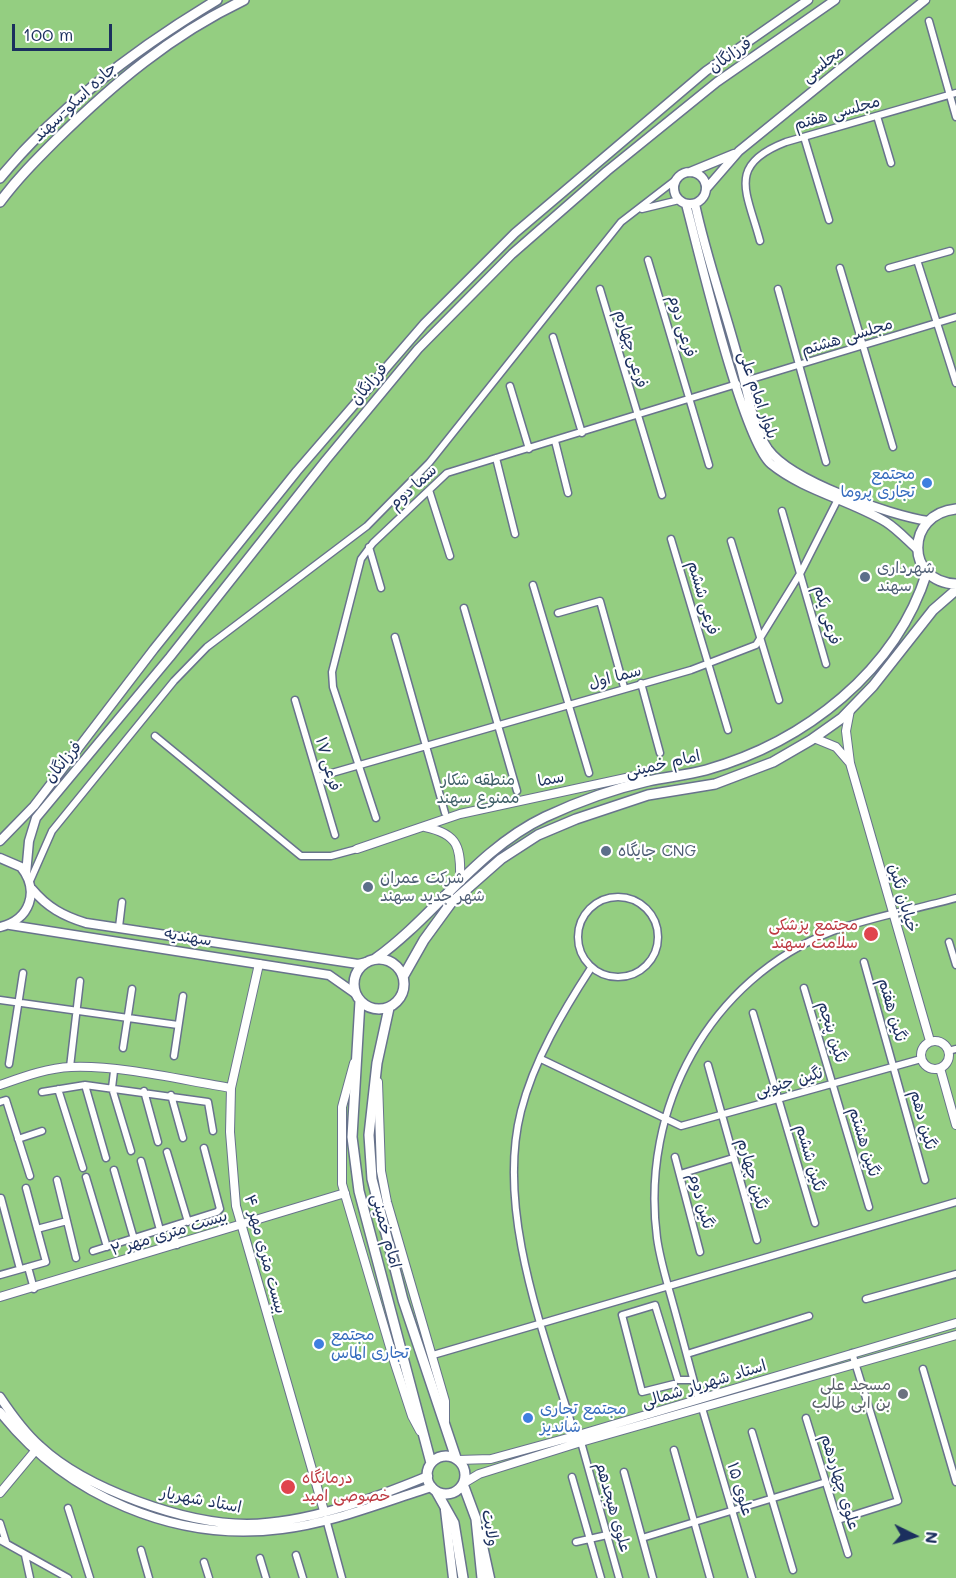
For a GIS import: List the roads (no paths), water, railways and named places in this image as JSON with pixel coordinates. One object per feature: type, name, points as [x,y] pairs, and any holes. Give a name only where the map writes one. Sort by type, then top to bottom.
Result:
[{"type":"main road","name":"جاده اسکو-سهند","points":[[0,178],[46,128],[98,81],[160,34],[217,0]]},
{"type":"main road","name":"جاده اسکو-سهند","points":[[0,202],[23,172],[138,64],[244,0]]},
{"type":"main road","name":"فرزانگان","points":[[0,841],[34,806],[154,649],[297,471],[424,324],[515,233],[697,78],[808,0]]},
{"type":"main road","name":"فرزانگان","points":[[10,925],[27,910],[29,841],[36,818],[170,657],[326,460],[418,349],[512,254],[607,171],[717,82],[835,0]]},
{"type":"main road","name":"مجلسی","points":[[706,189],[739,151],[925,0]]},
{"type":"main road","name":"مجلسی","points":[[690,172],[739,151]]},
{"type":"main road","points":[[690,172],[701,177],[706,189],[704,195],[687,203],[675,193],[678,178],[690,172]]},
{"type":"main road","name":"بلوار امام علی","points":[[687,203],[741,382],[761,436],[772,453],[787,467],[887,523],[917,549]]},
{"type":"main road","name":"بلوار امام علی","points":[[839,496],[901,517],[928,521]]},
{"type":"main road","points":[[956,504],[928,521],[919,536],[917,549],[927,572],[941,582],[956,584]]},
{"type":"main road","points":[[945,510],[956,509]]},
{"type":"main road","name":"امام خمینی","points":[[371,961],[397,943],[481,860],[543,818],[588,799],[648,781],[694,773],[729,763],[803,727],[849,692],[881,660],[917,603],[927,572]]},
{"type":"main road","name":"امام خمینی","points":[[403,977],[424,940],[451,903],[501,859],[538,835],[648,795],[714,784],[773,762],[814,738],[851,708],[873,686],[933,610],[956,590]]},
{"type":"main road","name":"سهندیه","points":[[0,858],[13,861],[44,903],[66,916],[119,927],[358,964],[371,961]]},
{"type":"main road","name":"سهندیه","points":[[10,925],[329,975],[358,998]]},
{"type":"main road","points":[[0,927],[10,925]]},
{"type":"main road","points":[[258,964],[262,949]]},
{"type":"main road","points":[[382,959],[395,965],[403,977],[403,992],[389,1008],[374,1009],[358,998],[354,979],[371,961],[382,959]]},
{"type":"main road","name":"امام خمینی","points":[[358,998],[352,1137],[359,1191],[428,1443],[431,1463]]},
{"type":"main road","name":"امام خمینی","points":[[389,1008],[377,1063],[369,1135],[372,1179],[403,1299],[457,1459]]},
{"type":"main road","name":"استاد شهریار","points":[[0,1397],[27,1433],[64,1465],[122,1496],[219,1522],[246,1524],[325,1515],[434,1489]]},
{"type":"main road","name":"استاد شهریار","points":[[0,1412],[35,1451],[81,1485],[150,1517],[199,1528],[256,1532],[285,1529],[428,1476]]},
{"type":"main road","points":[[434,1489],[452,1493],[463,1484],[465,1472],[457,1459],[442,1456],[431,1463],[428,1476],[434,1489],[454,1523],[463,1578]]},
{"type":"main road","name":"ولایت","points":[[463,1484],[476,1519],[482,1578]]},
{"type":"main road","points":[[445,1507],[453,1578]]},
{"type":"main road","points":[[476,1519],[490,1578]]},
{"type":"street","points":[[929,21],[953,94],[956,117]]},
{"type":"street","name":"مجلسی هفتم","points":[[760,241],[745,182],[747,168],[756,158],[768,149],[804,137],[953,94]]},
{"type":"street","points":[[878,116],[891,163]]},
{"type":"street","points":[[804,137],[829,220]]},
{"type":"street","points":[[29,881],[52,831],[174,681],[207,647],[331,555],[395,498],[429,463],[621,222],[678,178]]},
{"type":"street","points":[[636,211],[687,203]]},
{"type":"street","points":[[889,268],[950,251]]},
{"type":"street","name":"فرعی دوم","points":[[648,260],[690,399]]},
{"type":"street","points":[[917,260],[956,383]]},
{"type":"street","points":[[840,268],[893,447]]},
{"type":"street","points":[[778,289],[826,462]]},
{"type":"street","name":"فرعی چهارم","points":[[600,290],[662,495]]},
{"type":"street","name":"مجلسی هشتم","points":[[741,382],[956,317]]},
{"type":"street","points":[[554,337],[582,433]]},
{"type":"street","name":"سما دوم","points":[[376,818],[333,687],[332,672],[361,560],[369,548],[447,473],[741,382]]},
{"type":"street","points":[[510,386],[528,449]]},
{"type":"street","points":[[690,399],[709,465]]},
{"type":"street","points":[[555,441],[568,493]]},
{"type":"street","points":[[496,458],[515,534]]},
{"type":"street","points":[[429,490],[450,556]]},
{"type":"street","points":[[762,640],[801,572],[839,496]]},
{"type":"street","points":[[782,511],[801,572]]},
{"type":"street","name":"فرعی ششم","points":[[671,539],[728,730]]},
{"type":"street","points":[[731,541],[779,700]]},
{"type":"street","points":[[369,548],[381,588]]},
{"type":"street","name":"فرعی یکم","points":[[801,572],[826,664]]},
{"type":"street","points":[[533,585],[590,773]]},
{"type":"street","points":[[558,613],[600,602],[624,687]]},
{"type":"street","points":[[464,608],[517,791]]},
{"type":"street","points":[[395,638],[445,813]]},
{"type":"street","name":"سما اول","points":[[318,777],[708,664],[756,645],[762,640]]},
{"type":"street","points":[[641,683],[660,753]]},
{"type":"street","name":"فرعی ۱۷","points":[[295,700],[335,835]]},
{"type":"street","name":"خیابان نگین","points":[[851,708],[846,731],[850,763],[930,1041]]},
{"type":"street","points":[[155,736],[301,856],[331,856],[357,849]]},
{"type":"street","points":[[814,738],[836,747],[850,763]]},
{"type":"street","name":"سما","points":[[357,849],[460,814],[530,797],[634,776],[648,781]]},
{"type":"street","points":[[423,827],[448,834],[459,849],[460,880]]},
{"type":"street","points":[[615,897],[628,898],[644,907],[655,922],[658,934],[655,953],[648,964],[633,975],[620,978],[608,976],[591,968],[583,958],[578,940],[581,921],[587,910],[597,902],[615,897]]},
{"type":"street","name":"علوی ۱۵","points":[[752,1578],[693,1380],[657,1239],[654,1206],[656,1148],[673,1092],[702,1035],[724,1008],[755,978],[781,957],[833,931],[956,898]]},
{"type":"street","points":[[119,927],[122,902]]},
{"type":"street","points":[[949,942],[956,965]]},
{"type":"street","name":"نگین هفتم","points":[[864,962],[894,1067]]},
{"type":"street","name":"بیست متری مهر ۴","points":[[258,964],[231,1088],[233,1178],[236,1206],[325,1515]]},
{"type":"street","name":"علوی هیجدهم","points":[[591,968],[566,1005],[521,1110],[514,1158],[514,1190],[519,1234],[542,1322],[619,1578]]},
{"type":"street","points":[[9,1065],[22,973]]},
{"type":"street","points":[[70,1067],[80,981]]},
{"type":"street","name":"نگین پنجم","points":[[804,988],[833,1084]]},
{"type":"street","points":[[123,1048],[132,989]]},
{"type":"street","points":[[174,1056],[183,996]]},
{"type":"street","points":[[0,1000],[178,1025]]},
{"type":"street","name":"نگین ششم","points":[[753,1013],[815,1223]]},
{"type":"street","points":[[930,1041],[943,1043],[952,1050],[940,1068],[928,1068],[921,1059],[923,1047],[930,1041]]},
{"type":"street","points":[[356,1053],[342,1107],[345,1193],[412,1416],[428,1443]]},
{"type":"street","name":"نگین جنوبی","points":[[541,1059],[681,1126],[921,1059]]},
{"type":"street","points":[[377,1063],[381,1171],[387,1202],[445,1401],[445,1428]]},
{"type":"street","name":"نگین چهارم","points":[[708,1065],[757,1240]]},
{"type":"street","points":[[0,1084],[70,1067],[231,1088]]},
{"type":"street","name":"نگین دهم","points":[[894,1067],[925,1180]]},
{"type":"street","points":[[940,1068],[956,1125]]},
{"type":"street","points":[[114,1071],[112,1088],[131,1151]]},
{"type":"street","name":"نگین هشتم","points":[[833,1084],[869,1207]]},
{"type":"street","points":[[84,1085],[106,1158]]},
{"type":"street","points":[[42,1092],[84,1085],[144,1091],[208,1102],[213,1131]]},
{"type":"street","points":[[58,1089],[83,1168]]},
{"type":"street","points":[[144,1091],[158,1142]]},
{"type":"street","points":[[171,1095],[183,1138]]},
{"type":"street","points":[[0,1102],[6,1100],[30,1176]]},
{"type":"street","points":[[18,1139],[42,1131]]},
{"type":"street","points":[[93,1251],[188,1222],[220,1209],[204,1148]]},
{"type":"street","points":[[167,1152],[188,1222]]},
{"type":"street","name":"نگین دوم","points":[[675,1157],[700,1252]]},
{"type":"street","points":[[680,1174],[733,1158]]},
{"type":"street","points":[[141,1161],[160,1230]]},
{"type":"street","points":[[114,1170],[134,1239]]},
{"type":"street","points":[[86,1177],[107,1247]]},
{"type":"street","points":[[57,1180],[76,1258]]},
{"type":"street","points":[[0,1275],[46,1262],[27,1188]]},
{"type":"street","name":"بیست متری مهر ۲","points":[[0,1297],[34,1289],[345,1193]]},
{"type":"street","points":[[1,1198],[20,1269]]},
{"type":"street","points":[[433,1355],[956,1202]]},
{"type":"street","points":[[37,1229],[67,1221]]},
{"type":"street","points":[[172,1227],[177,1245]]},
{"type":"street","points":[[28,1267],[34,1289]]},
{"type":"street","points":[[866,1299],[956,1274]]},
{"type":"street","points":[[674,1384],[642,1392],[622,1315],[655,1305],[678,1380],[693,1380]]},
{"type":"street","points":[[687,1354],[808,1316]]},
{"type":"street","name":"استاد شهریار شمالی","points":[[701,1404],[852,1353],[956,1323]]},
{"type":"street","name":"استاد شهریار شمالی","points":[[457,1459],[491,1459],[578,1439],[956,1335]]},
{"type":"street","points":[[838,1520],[898,1501],[852,1353]]},
{"type":"street","points":[[923,1368],[956,1482]]},
{"type":"street","name":"علوی چهاردهم","points":[[806,1418],[848,1554]]},
{"type":"street","points":[[752,1432],[793,1570]]},
{"type":"street","name":"استاد شهریار شمالی","points":[[463,1484],[480,1474],[578,1439]]},
{"type":"street","points":[[946,1449],[956,1446]]},
{"type":"street","points":[[674,1450],[710,1578]]},
{"type":"street","points":[[1,1490],[35,1451]]},
{"type":"street","points":[[624,1472],[653,1578]]},
{"type":"street","points":[[572,1478],[601,1578]]},
{"type":"street","points":[[642,1538],[826,1482]]},
{"type":"street","points":[[68,1508],[90,1578]]},
{"type":"street","points":[[325,1515],[342,1578]]},
{"type":"street","points":[[0,1523],[3,1541],[68,1578]]},
{"type":"street","points":[[576,1542],[607,1535]]},
{"type":"street","points":[[141,1550],[149,1578]]},
{"type":"street","points":[[25,1555],[30,1578]]},
{"type":"street","points":[[296,1555],[303,1578]]},
{"type":"street","points":[[260,1558],[266,1578]]},
{"type":"street","points":[[204,1562],[209,1578]]},
{"type":"place","name":"مجتمع تجاری پروما","points":[[927,483]]},
{"type":"place","name":"شهرداری سهند","points":[[865,577]]},
{"type":"place","name":"جایگاه CNG","points":[[606,851]]},
{"type":"place","name":"شرکت عمران شهر جدید سهند","points":[[368,887]]},
{"type":"place","name":"مجتمع پزشکی سلامت سهند","points":[[871,934]]},
{"type":"place","name":"مجتمع تجاری الماس","points":[[319,1344]]},
{"type":"place","name":"مسجد علی بن ابی طالب","points":[[903,1394]]},
{"type":"place","name":"مجتمع تجاری شاندیز","points":[[528,1418]]},
{"type":"place","name":"درمانگاه خصوصی امید","points":[[288,1487]]},
{"type":"park label","name":"منطقه شکار ممنوع سهند","points":[[478,789]]}]
